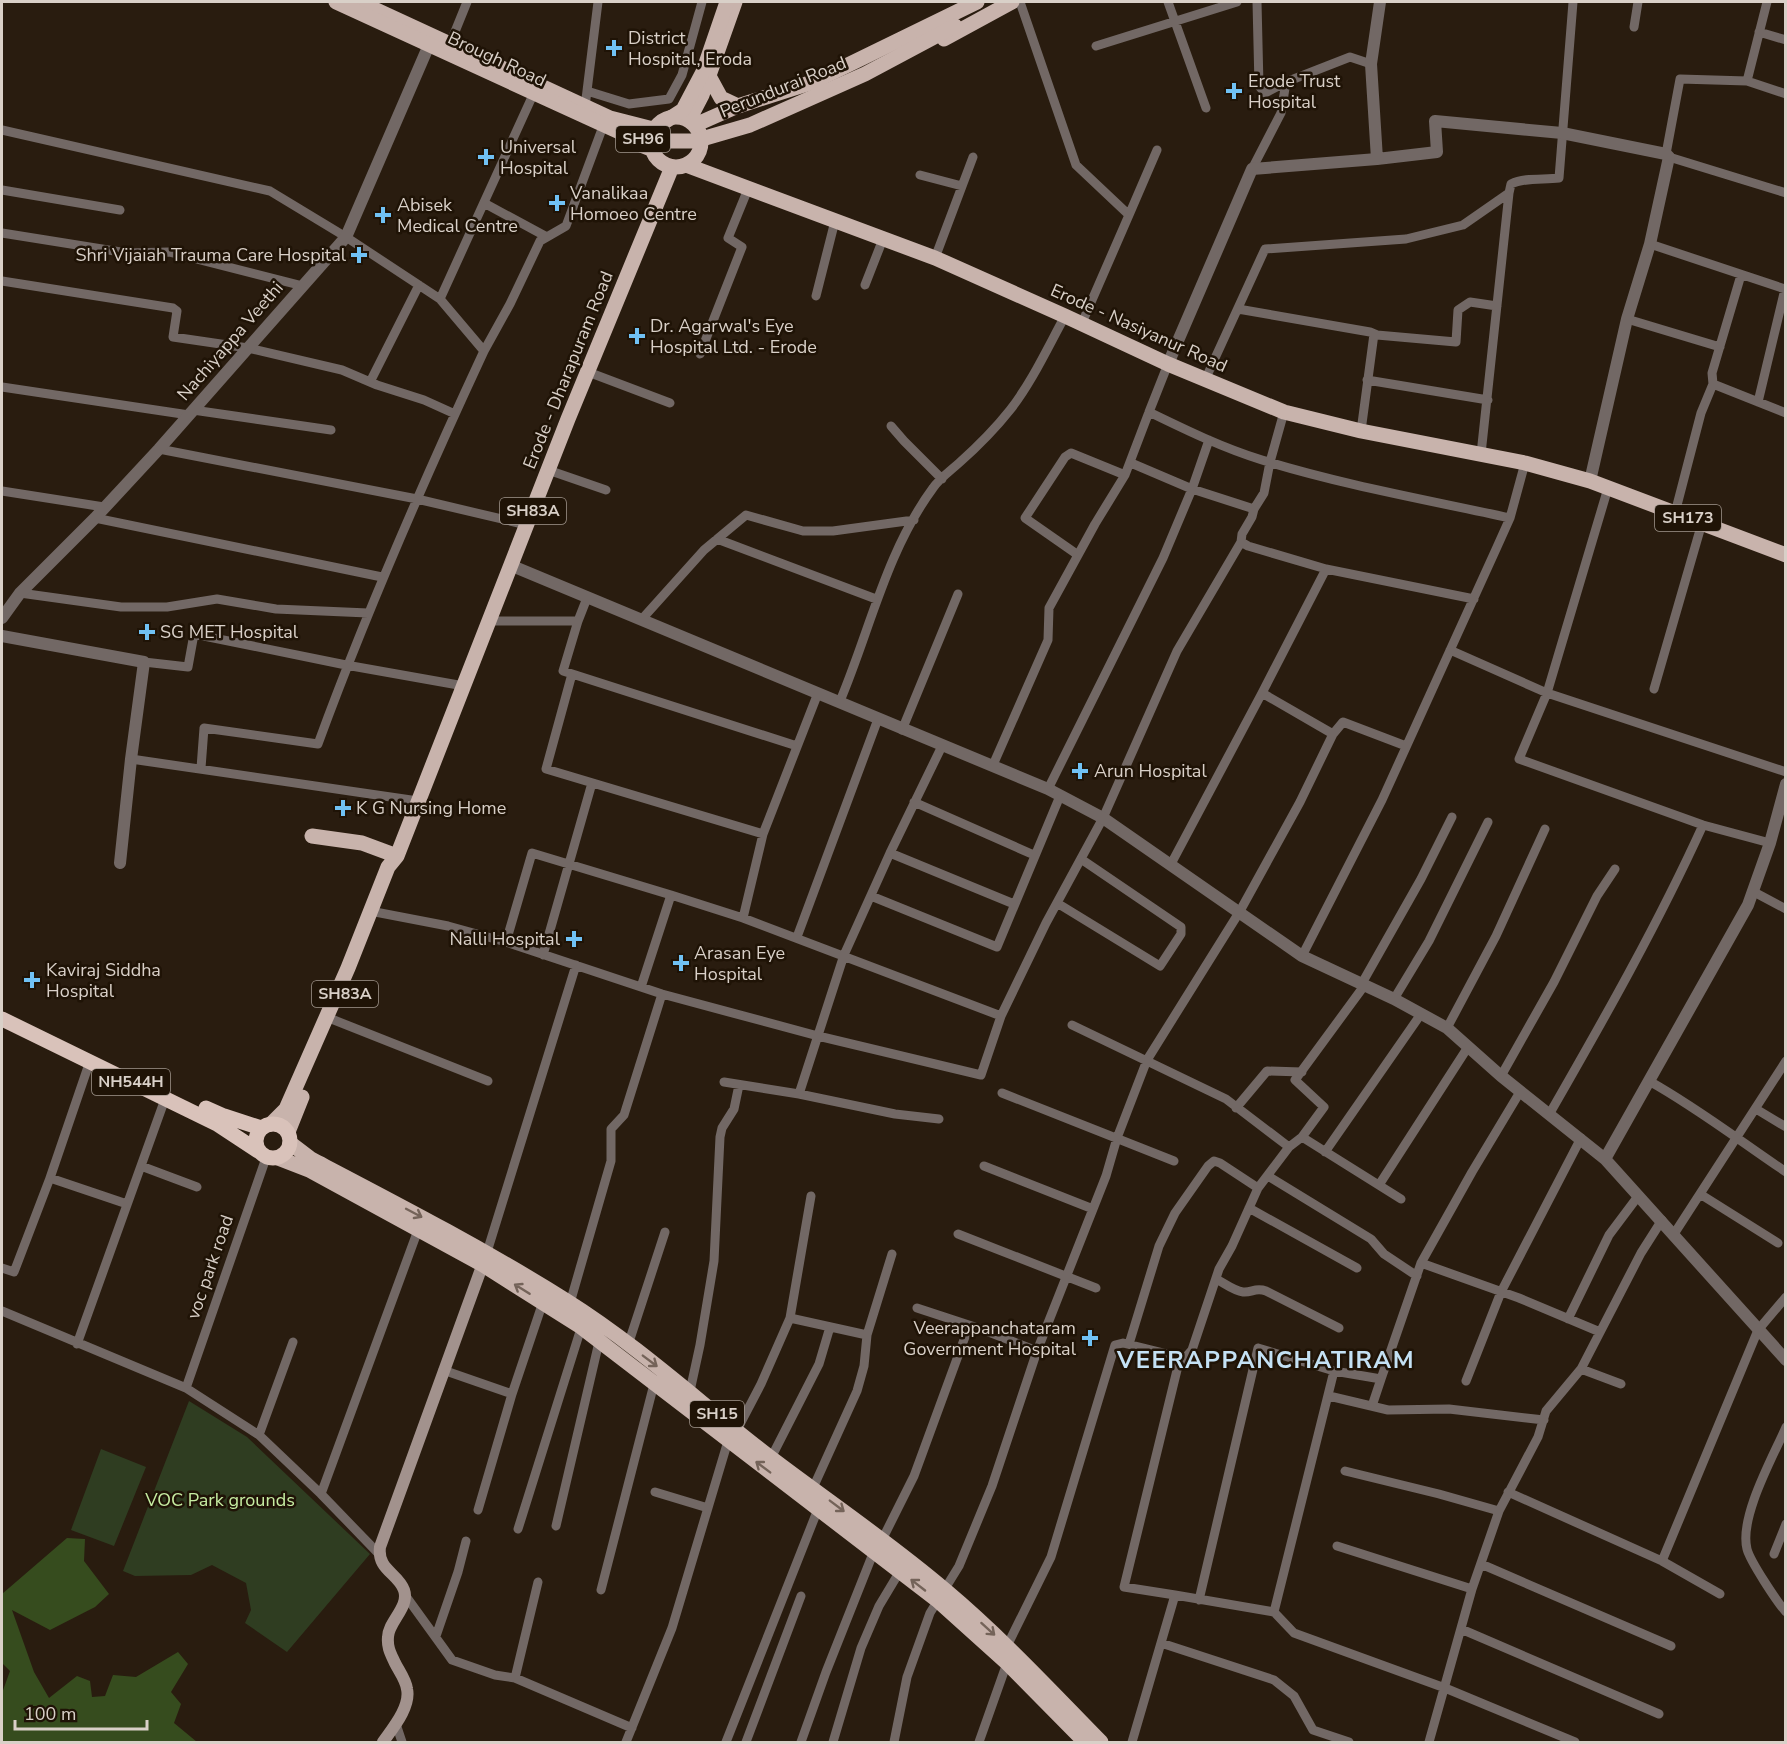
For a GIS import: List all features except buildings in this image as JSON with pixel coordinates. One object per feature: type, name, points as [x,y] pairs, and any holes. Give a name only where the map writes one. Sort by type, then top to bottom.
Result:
[{"type":"highway","name":"NH544H","points":[[2,1008],[224,1116],[266,1126],[281,1126],[289,1137]]},
{"type":"highway","name":"NH544H","points":[[2,1019],[217,1124],[267,1156]]},
{"type":"highway","points":[[266,1126],[258,1132],[255,1142],[267,1156],[288,1151],[289,1137]]},
{"type":"main road","name":"Brough Road","points":[[327,2],[430,42],[532,97],[651,149]]},
{"type":"main road","name":"Perundurai Road","points":[[336,2],[626,135],[671,141],[695,141],[750,125],[865,74],[954,24],[983,2]]},
{"type":"main road","name":"Perundurai Road","points":[[347,2],[583,110],[636,131],[663,136],[694,135],[721,130],[783,105],[954,24],[1013,2]]},
{"type":"main road","name":"Brough Road","points":[[359,2],[383,7],[430,42],[450,44],[610,118],[653,129]]},
{"type":"main road","points":[[636,131],[655,128],[683,110],[703,72],[727,2]]},
{"type":"main road","points":[[692,123],[735,2]]},
{"type":"main road","points":[[692,123],[813,82],[977,2]]},
{"type":"main road","points":[[679,166],[661,163],[651,149],[650,140],[653,129],[664,120],[672,117],[692,123],[699,132],[701,143],[740,134],[902,63],[1013,2]]},
{"type":"main road","points":[[709,76],[721,98],[738,106]]},
{"type":"main road","name":"Erode - Dharapuram Road","points":[[289,1137],[375,912],[388,867],[397,856],[588,372],[679,166],[698,154],[701,143]]},
{"type":"main road","name":"Erode - Nasiyanur Road","points":[[679,166],[936,258],[1168,364],[1284,412],[1361,431],[1526,463],[1590,481]]},
{"type":"main road","name":"SH173","points":[[1590,481],[1785,555]]},
{"type":"main road","points":[[312,836],[362,843],[397,856]]},
{"type":"main road","name":"Erode - Dharapuram Road","points":[[266,1126],[286,1109],[375,912]]},
{"type":"main road","name":"SH15","points":[[289,1137],[311,1159],[485,1258],[570,1303],[599,1342],[654,1384],[771,1458],[813,1488],[878,1545],[1007,1646],[1101,1743]]},
{"type":"main road","name":"SH15","points":[[267,1156],[309,1170],[418,1230],[485,1258],[543,1302],[628,1344],[690,1391],[732,1435],[818,1509],[878,1545],[900,1571],[941,1595],[1085,1743]]},
{"type":"main road","points":[[383,1743],[406,1703],[408,1689],[388,1650],[388,1634],[402,1607],[405,1595],[403,1588],[381,1561],[379,1554],[485,1258]]},
{"type":"street","points":[[450,44],[467,2]]},
{"type":"street","points":[[585,107],[598,2]]},
{"type":"street","points":[[587,91],[629,104],[669,99],[682,75],[702,2]]},
{"type":"street","points":[[1013,2],[1076,165],[1129,215]]},
{"type":"street","points":[[1167,2],[1206,108]]},
{"type":"street","points":[[1096,46],[1237,2]]},
{"type":"street","points":[[1257,2],[1260,86],[1265,93],[1286,82],[1350,57],[1371,64]]},
{"type":"street","points":[[1377,159],[1371,64],[1380,2]]},
{"type":"street","points":[[1481,454],[1509,193],[1511,184],[1519,180],[1542,181],[1559,178],[1574,2]]},
{"type":"street","points":[[1634,27],[1638,2]]},
{"type":"street","points":[[1747,81],[1767,2]]},
{"type":"street","points":[[1759,32],[1785,40]]},
{"type":"street","name":"Nachiyappa Veethi","points":[[2,618],[20,593],[95,518],[159,449],[346,237],[430,42]]},
{"type":"street","points":[[1590,481],[1627,319],[1650,244],[1680,79],[1747,81],[1785,93]]},
{"type":"street","points":[[993,765],[1048,639],[1049,608],[1131,463],[1168,364],[1252,169],[1281,113],[1286,82]]},
{"type":"street","points":[[440,299],[532,97]]},
{"type":"street","points":[[1252,169],[1437,152],[1435,121],[1562,133],[1667,155],[1785,193]]},
{"type":"street","points":[[201,768],[204,728],[318,744],[346,665],[382,577],[484,351],[510,304],[540,241],[566,226],[602,129]]},
{"type":"street","points":[[2,130],[270,191],[346,237],[440,299],[484,351]]},
{"type":"street","points":[[1082,323],[1157,150]]},
{"type":"street","points":[[936,258],[973,157]]},
{"type":"street","points":[[920,175],[962,186]]},
{"type":"street","points":[[700,354],[742,247],[728,238],[748,189]]},
{"type":"street","points":[[2,190],[120,210]]},
{"type":"street","points":[[1205,380],[1264,249],[1406,239],[1463,225],[1509,193]]},
{"type":"street","points":[[484,202],[547,237]]},
{"type":"street","points":[[816,296],[835,221]]},
{"type":"street","points":[[2,233],[127,253],[169,252],[303,286]]},
{"type":"street","points":[[865,285],[883,239]]},
{"type":"street","points":[[1650,244],[1785,289],[1758,402]]},
{"type":"street","points":[[1675,513],[1701,413],[1713,384],[1712,373],[1741,275]]},
{"type":"street","points":[[2,281],[172,308],[177,311],[173,337],[248,348],[342,370],[455,414]]},
{"type":"street","points":[[370,382],[419,285]]},
{"type":"street","points":[[1238,309],[1374,334],[1456,342],[1458,310],[1470,302],[1497,306]]},
{"type":"street","points":[[840,702],[856,664],[876,599],[891,562],[933,487],[971,452],[1010,410],[1042,359],[1065,316]]},
{"type":"street","points":[[1627,319],[1720,347]]},
{"type":"street","points":[[1361,431],[1374,334]]},
{"type":"street","points":[[588,372],[670,403]]},
{"type":"street","points":[[1367,380],[1488,400]]},
{"type":"street","points":[[1713,384],[1785,413]]},
{"type":"street","points":[[2,387],[331,430]]},
{"type":"street","points":[[1149,412],[1209,440],[1270,462],[1342,481],[1510,518]]},
{"type":"street","points":[[375,912],[448,926],[506,942],[662,994],[818,1036],[981,1075],[1001,1016],[1057,903],[1103,818],[1177,651],[1241,542],[1242,534],[1264,492],[1284,412]]},
{"type":"street","points":[[891,426],[942,479]]},
{"type":"street","points":[[1048,789],[1163,558],[1192,489],[1209,440]]},
{"type":"street","points":[[159,449],[417,499],[527,525]]},
{"type":"street","points":[[1078,555],[1025,518],[1065,457],[1071,453],[1125,475]]},
{"type":"street","points":[[1131,463],[1192,489],[1254,509]]},
{"type":"street","points":[[1302,956],[1382,800],[1474,599],[1510,518],[1526,463]]},
{"type":"street","points":[[548,470],[606,490]]},
{"type":"street","points":[[1608,488],[1547,693],[1519,759],[1703,825],[1770,843]]},
{"type":"street","points":[[2,491],[104,507]]},
{"type":"street","points":[[642,619],[704,550],[746,515],[803,531],[833,531],[914,520]]},
{"type":"street","points":[[95,518],[382,577]]},
{"type":"street","points":[[1654,688],[1702,523]]},
{"type":"street","points":[[717,539],[876,599]]},
{"type":"street","points":[[1241,542],[1326,569],[1474,599]]},
{"type":"street","points":[[510,565],[1048,789],[1103,818],[1302,956],[1394,999],[1447,1028],[1520,1092],[1551,1113],[1605,1159],[1785,1360]]},
{"type":"street","points":[[1171,864],[1326,569]]},
{"type":"street","points":[[20,593],[121,607],[167,607],[217,599],[276,609],[368,613]]},
{"type":"street","points":[[902,730],[958,594]]},
{"type":"street","points":[[587,598],[563,672],[797,746]]},
{"type":"street","points":[[489,621],[578,621]]},
{"type":"street","points":[[2,636],[144,662],[188,667],[194,634],[346,665],[465,686]]},
{"type":"street","points":[[1450,650],[1547,693],[1785,772]]},
{"type":"street","points":[[120,863],[144,662]]},
{"type":"street","points":[[572,674],[546,769],[763,834]]},
{"type":"street","points":[[743,918],[763,834],[818,693]]},
{"type":"street","points":[[1262,693],[1333,734]]},
{"type":"street","points":[[797,937],[878,719]]},
{"type":"street","points":[[894,1743],[908,1677],[930,1613],[959,1566],[992,1486],[1036,1352],[1106,1176],[1117,1138],[1147,1060],[1240,911],[1300,802],[1333,734],[1343,722],[1406,746]]},
{"type":"street","points":[[799,1094],[844,955],[890,852],[942,746]]},
{"type":"street","points":[[131,759],[418,801]]},
{"type":"street","points":[[543,955],[592,783]]},
{"type":"street","points":[[1605,1159],[1754,892],[1770,843],[1785,784]]},
{"type":"street","points":[[871,896],[997,947],[1060,796]]},
{"type":"street","points":[[914,802],[1034,855]]},
{"type":"street","points":[[1452,816],[1421,879],[1363,985],[1295,1080],[1324,1107],[1302,1137],[1289,1148],[1258,1188],[1216,1279],[1192,1350],[1178,1366],[1124,1587],[1274,1612],[1294,1633],[1444,1688],[1575,1743]]},
{"type":"street","points":[[1394,999],[1429,940],[1488,822]]},
{"type":"street","points":[[1551,1113],[1636,961],[1678,880],[1703,825]]},
{"type":"street","points":[[1447,1028],[1496,936],[1545,829]]},
{"type":"street","points":[[890,852],[1014,904]]},
{"type":"street","points":[[506,942],[532,853],[743,918],[1001,1016]]},
{"type":"street","points":[[1057,903],[1160,966],[1181,934],[1181,927],[1081,859]]},
{"type":"street","points":[[1501,1076],[1554,982],[1598,896],[1615,869]]},
{"type":"street","points":[[1754,892],[1785,909]]},
{"type":"street","points":[[641,987],[671,895]]},
{"type":"street","points":[[485,1258],[576,965]]},
{"type":"street","points":[[570,1303],[611,1161],[611,1129],[624,1115],[662,994]]},
{"type":"street","points":[[1325,1152],[1421,1014]]},
{"type":"street","points":[[334,1020],[488,1081]]},
{"type":"street","points":[[1071,1025],[1226,1099],[1289,1148]]},
{"type":"street","points":[[1379,1185],[1468,1047]]},
{"type":"street","points":[[2,1268],[14,1272],[50,1178],[90,1061]]},
{"type":"street","points":[[1674,1234],[1785,1061]]},
{"type":"street","points":[[1236,1108],[1267,1071],[1302,1072]]},
{"type":"street","points":[[1648,1081],[1684,1100],[1785,1172]]},
{"type":"street","points":[[724,1082],[799,1094],[895,1114],[939,1119]]},
{"type":"street","points":[[690,1391],[714,1261],[720,1137],[722,1128],[734,1109],[739,1085]]},
{"type":"street","points":[[1372,1406],[1421,1263],[1520,1092]]},
{"type":"street","points":[[1002,1093],[1174,1161]]},
{"type":"street","points":[[77,1344],[165,1099]]},
{"type":"street","points":[[1756,1109],[1785,1127]]},
{"type":"street","points":[[1302,1137],[1401,1199]]},
{"type":"street","points":[[1466,1381],[1501,1292],[1581,1138]]},
{"type":"street","name":"voc park road","points":[[186,1388],[267,1156]]},
{"type":"street","points":[[1129,1344],[1159,1246],[1175,1213],[1208,1166],[1214,1161],[1220,1163],[1258,1188]]},
{"type":"street","points":[[141,1166],[197,1187]]},
{"type":"street","points":[[984,1166],[1093,1209]]},
{"type":"street","points":[[1268,1176],[1371,1239],[1384,1254],[1417,1276]]},
{"type":"street","points":[[50,1178],[127,1204]]},
{"type":"street","points":[[1700,1194],[1778,1243]]},
{"type":"street","points":[[1568,1319],[1609,1235],[1639,1195]]},
{"type":"street","points":[[626,1743],[672,1628],[732,1435],[761,1384],[790,1318],[811,1196]]},
{"type":"street","points":[[1250,1208],[1357,1268]]},
{"type":"street","points":[[1429,1743],[1472,1589],[1499,1511],[1538,1437],[1546,1412],[1581,1369],[1641,1253],[1662,1220]]},
{"type":"street","points":[[321,1494],[418,1230]]},
{"type":"street","points":[[628,1344],[665,1232]]},
{"type":"street","points":[[958,1234],[1096,1288]]},
{"type":"street","points":[[813,1488],[857,1391],[864,1366],[867,1335],[892,1254]]},
{"type":"street","points":[[1421,1263],[1600,1332]]},
{"type":"street","points":[[1216,1279],[1239,1291],[1259,1288],[1339,1328]]},
{"type":"street","points":[[1662,1561],[1758,1330],[1785,1297]]},
{"type":"street","points":[[478,1510],[512,1394],[543,1302]]},
{"type":"street","points":[[917,1308],[1036,1352]]},
{"type":"street","points":[[2,1311],[186,1388],[259,1435],[379,1554]]},
{"type":"street","points":[[790,1318],[867,1335]]},
{"type":"street","points":[[518,1530],[584,1321]]},
{"type":"street","points":[[801,1743],[834,1651],[878,1545],[914,1476],[969,1326]]},
{"type":"street","points":[[771,1458],[819,1364],[830,1327]]},
{"type":"street","points":[[259,1435],[293,1342]]},
{"type":"street","points":[[556,1526],[599,1342]]},
{"type":"street","points":[[1007,1646],[1051,1557],[1114,1345],[1120,1342],[1184,1358]]},
{"type":"street","points":[[1199,1600],[1258,1348],[1334,1371],[1381,1379]]},
{"type":"street","points":[[1581,1369],[1621,1384]]},
{"type":"street","points":[[443,1370],[512,1394]]},
{"type":"street","points":[[1274,1612],[1334,1371]]},
{"type":"street","points":[[601,1590],[654,1384]]},
{"type":"street","points":[[1329,1396],[1388,1410],[1449,1409],[1544,1419]]},
{"type":"street","points":[[1785,1427],[1752,1504],[1746,1546],[1751,1560],[1785,1612]]},
{"type":"street","points":[[1345,1471],[1499,1511]]},
{"type":"street","points":[[655,1492],[708,1508]]},
{"type":"street","points":[[1508,1492],[1662,1561],[1720,1594]]},
{"type":"street","points":[[726,1743],[818,1509]]},
{"type":"street","points":[[1774,1554],[1785,1524]]},
{"type":"street","points":[[435,1636],[458,1572],[466,1541]]},
{"type":"street","points":[[1338,1546],[1472,1589]]},
{"type":"street","points":[[1480,1564],[1671,1646]]},
{"type":"street","points":[[832,1743],[861,1648],[879,1606],[900,1571]]},
{"type":"street","points":[[515,1678],[538,1582]]},
{"type":"street","points":[[405,1595],[452,1660],[495,1676],[515,1678],[632,1728]]},
{"type":"street","points":[[1132,1743],[1175,1595]]},
{"type":"street","points":[[746,1743],[801,1596]]},
{"type":"street","points":[[1461,1629],[1659,1714]]},
{"type":"street","points":[[1161,1643],[1274,1680],[1294,1696],[1313,1730],[1349,1743]]},
{"type":"street","points":[[979,1743],[1007,1663]]},
{"type":"street","points":[[396,1724],[402,1743]]},
{"type":"green space","name":"VOC Park grounds","points":[[189,1401],[247,1437],[370,1554],[287,1652],[245,1623],[251,1610],[246,1583],[212,1565],[191,1575],[135,1576],[123,1571]]},
{"type":"green space","points":[[101,1449],[146,1467],[114,1546],[71,1530]]},
{"type":"green space","points":[[67,1538],[85,1539],[84,1561],[109,1594],[95,1607],[50,1630],[12,1610],[34,1672],[49,1698],[77,1676],[90,1681],[92,1697],[105,1696],[113,1675],[136,1677],[178,1652],[188,1664],[171,1692],[181,1704],[174,1723],[197,1742],[2,1742],[2,1693],[10,1671],[2,1663],[2,1594]]},
{"type":"place","name":"District Hospital, Eroda","points":[[614,48]]},
{"type":"place","name":"Erode Trust Hospital","points":[[1234,91]]},
{"type":"place","name":"Universal Hospital","points":[[486,157]]},
{"type":"place","name":"Vanalikaa Homoeo Centre","points":[[557,203]]},
{"type":"place","name":"Abisek Medical Centre","points":[[383,215]]},
{"type":"place","name":"Shri Vijaiah Trauma Care Hospital","points":[[359,255]]},
{"type":"place","name":"Dr. Agarwal's Eye Hospital Ltd. - Erode","points":[[637,336]]},
{"type":"place","name":"SG MET Hospital","points":[[147,632]]},
{"type":"place","name":"Arun Hospital","points":[[1080,771]]},
{"type":"place","name":"K G Nursing Home","points":[[343,808]]},
{"type":"place","name":"Nalli Hospital","points":[[574,939]]},
{"type":"place","name":"Arasan Eye Hospital","points":[[681,963]]},
{"type":"place","name":"Kaviraj Siddha Hospital","points":[[32,980]]},
{"type":"place","name":"Veerappanchataram Government Hospital","points":[[1090,1338]]},
{"type":"district","name":"VEERAPPANCHATIRAM","points":[[1266,1360]]}]
